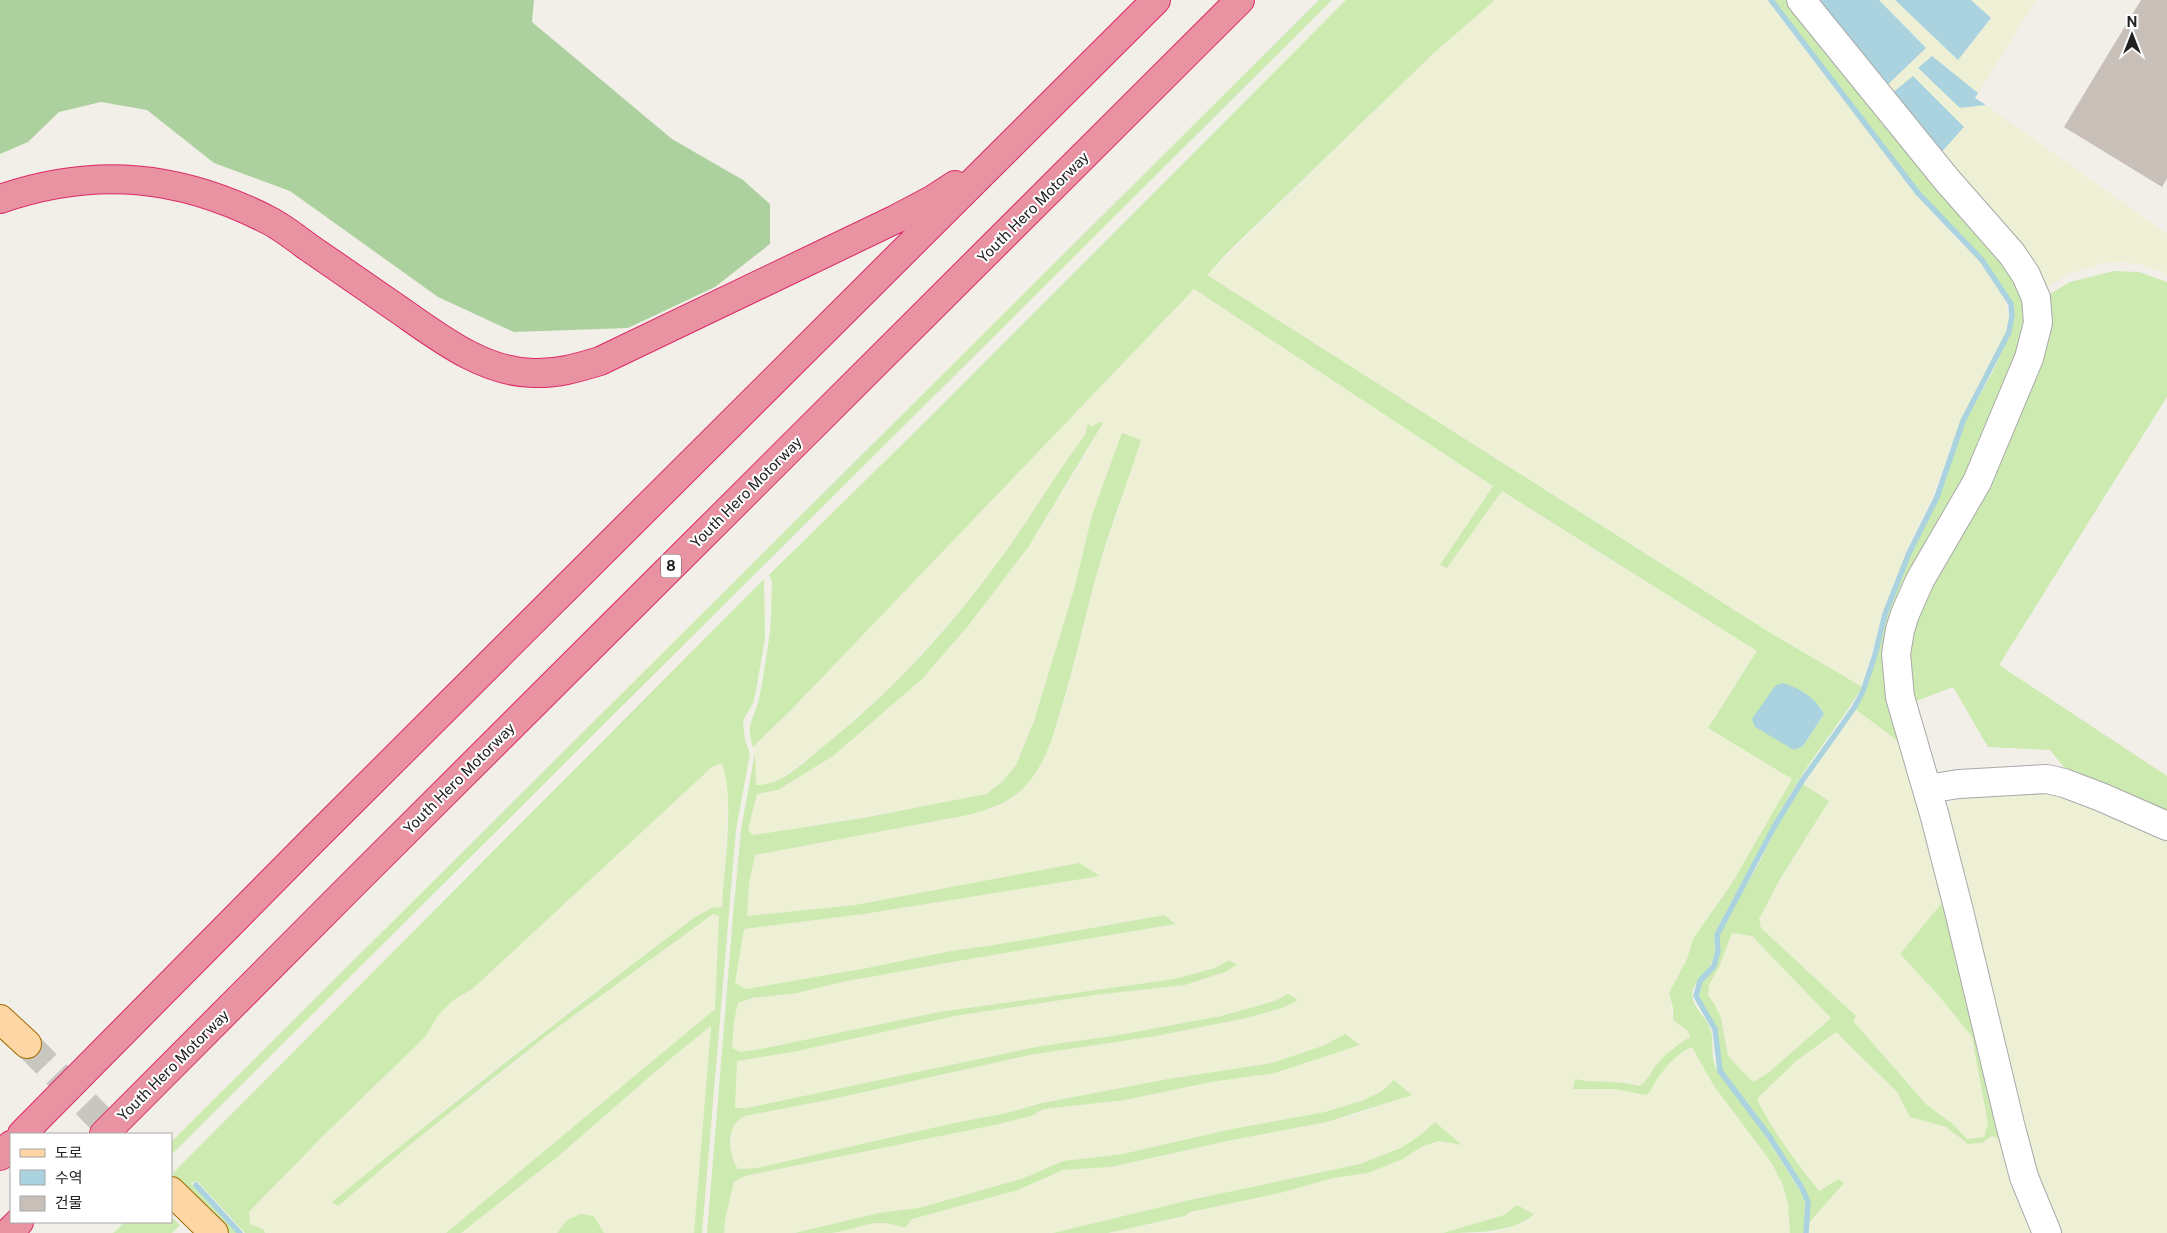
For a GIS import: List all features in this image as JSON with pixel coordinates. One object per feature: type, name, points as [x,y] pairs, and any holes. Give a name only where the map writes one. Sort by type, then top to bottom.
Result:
[{"type":"highway","points":[[23,1133],[305,848],[1156,0]]},
{"type":"highway","name":"Youth Hero Motorway","points":[[105,1133],[333,903],[1240,0]]},
{"type":"highway","points":[[0,199],[45,185],[86,179],[163,184],[202,192],[272,222],[436,335],[467,354],[499,368],[532,373],[566,372],[600,361],[896,219],[932,200],[1009,147]]},
{"type":"highway","points":[[0,1156],[10,1146]]},
{"type":"highway","points":[[8,1233],[18,1223]]},
{"type":"main road","points":[[0,1019],[27,1044]]},
{"type":"main road","points":[[172,1192],[214,1233]]},
{"type":"street","points":[[1801,0],[1947,180],[2012,254],[2026,275],[2036,298],[2038,323],[2030,358],[1977,482],[1920,580],[1900,630],[1896,654],[1897,681],[1960,912],[2010,1124],[2024,1177],[2047,1233]]},
{"type":"street","points":[[1927,789],[1959,784],[2047,779],[2102,797],[2167,826]]},
{"type":"green space","points":[[0,0],[534,0],[532,22],[672,139],[743,180],[770,204],[770,244],[715,287],[628,328],[514,332],[438,297],[290,191],[214,163],[147,110],[101,102],[59,112],[28,142],[0,154]]},
{"type":"green space","points":[[1319,0],[1332,0],[172,1154],[172,1141]]},
{"type":"green space","points":[[1346,0],[1495,0],[1435,52],[1228,252],[1207,275],[1769,632],[1862,687],[1804,772],[1769,832],[1714,935],[1715,948],[1713,958],[1709,967],[1695,985],[1692,995],[1695,1005],[1710,1028],[1713,1058],[1717,1070],[1765,1135],[1805,1200],[1804,1233],[1790,1233],[1788,1204],[1782,1183],[1771,1162],[1714,1086],[1692,1047],[1672,1060],[1646,1095],[1614,1089],[1573,1089],[1575,1079],[1639,1086],[1664,1057],[1690,1037],[1688,1031],[1673,1020],[1673,1008],[1669,993],[1687,959],[1693,939],[1732,883],[1792,779],[1708,728],[1757,651],[1502,491],[1447,568],[1440,565],[1493,486],[1194,289],[792,709],[753,747],[750,727],[759,699],[770,632],[772,581],[769,575],[933,414]],"holes":[[[1820,706],[1824,714],[1803,746],[1770,735],[1755,727]]]},
{"type":"green space","points":[[1495,0],[1767,0],[1918,197],[1959,242],[1981,262],[2004,298],[2009,318],[2005,336],[1960,423],[1933,495],[1910,542],[1880,623],[1862,687],[1769,632],[1207,275],[1435,52]]},
{"type":"green space","points":[[1773,0],[1794,0],[2011,259],[2033,329],[1905,608],[1914,753],[1855,709],[1865,691],[1877,656],[1887,615],[1911,554],[1939,498],[1965,422],[1994,369],[2011,332],[2014,316],[2012,304],[1984,259],[1919,193]]},
{"type":"green space","points":[[1879,0],[1895,0],[1958,60],[1991,18],[1971,0],[2036,0],[1978,93],[1932,56],[1918,68],[1960,108],[1986,105],[2167,234],[2167,274],[2142,265],[2124,262],[2106,263],[2070,273],[2047,287],[2013,242],[1938,156],[1963,126],[1886,98],[1881,91],[1926,48]]},
{"type":"green space","points":[[2114,271],[2139,272],[2167,282],[2167,397],[1999,665],[2167,776],[2167,814],[2098,781],[2068,772],[2050,750],[1988,747],[1953,687],[1911,703],[1909,642],[1926,596],[1974,513],[2009,443],[2042,349],[2050,294],[2070,282]]},
{"type":"green space","points":[[1194,289],[1493,486],[1440,566],[1447,568],[1501,491],[1757,651],[1708,728],[1792,779],[1732,883],[1693,939],[1687,959],[1669,993],[1673,1020],[1688,1031],[1690,1037],[1671,1050],[1654,1067],[1646,1082],[1639,1086],[1626,1082],[1575,1079],[1573,1088],[1650,1092],[1672,1059],[1692,1047],[1714,1086],[1771,1162],[1782,1183],[1788,1204],[1790,1233],[1493,1233],[1529,1221],[1517,1206],[1504,1215],[1443,1233],[1108,1233],[1185,1217],[1190,1212],[1280,1193],[1333,1178],[1368,1173],[1403,1159],[1421,1147],[1439,1141],[1461,1145],[1435,1122],[1401,1148],[1360,1164],[1190,1200],[1053,1233],[831,1233],[878,1222],[891,1223],[905,1228],[912,1219],[1018,1190],[1063,1170],[1111,1167],[1232,1140],[1327,1122],[1357,1114],[1411,1095],[1394,1080],[1382,1091],[1364,1100],[1325,1112],[1227,1130],[1123,1154],[1063,1161],[1025,1178],[919,1208],[878,1213],[795,1233],[724,1233],[725,1220],[734,1182],[745,1176],[1031,1116],[1044,1109],[1125,1100],[1211,1082],[1275,1073],[1359,1045],[1345,1034],[1325,1045],[1272,1063],[1168,1079],[1042,1103],[1007,1113],[954,1123],[757,1168],[737,1169],[731,1158],[732,1129],[738,1119],[745,1116],[833,1099],[1029,1055],[1156,1036],[1247,1018],[1285,1007],[1297,1000],[1288,994],[1275,1001],[1221,1016],[1113,1036],[1041,1046],[747,1108],[735,1108],[736,1061],[798,1051],[955,1016],[1095,995],[1185,985],[1225,972],[1236,965],[1229,960],[1215,968],[1174,979],[939,1012],[761,1049],[740,1052],[732,1048],[734,1021],[738,1003],[797,993],[842,982],[1175,924],[1165,915],[951,951],[746,989],[735,984],[744,929],[864,914],[944,901],[1004,878],[855,905],[747,916],[749,884],[755,855],[991,809],[1013,798],[1027,784],[1040,766],[1052,739],[1069,685],[1097,572],[1123,496],[1092,515],[1075,586],[1034,721],[1016,765],[1003,781],[986,794],[953,801],[753,835],[748,830],[757,794],[778,790],[833,756],[922,679],[968,626],[1029,546],[1082,461],[1103,423],[1092,427],[1088,424],[1085,435],[995,567],[968,601],[898,680],[831,740],[783,777],[768,785],[756,785],[753,747],[792,709]]},
{"type":"green space","points":[[1099,422],[1103,423],[1029,546],[968,626],[922,679],[833,756],[778,790],[757,794],[748,830],[753,835],[868,817],[986,794],[1003,781],[1016,765],[1034,721],[1075,586],[1092,515],[1122,433],[1141,440],[1107,539],[1054,731],[1048,750],[1039,768],[1015,796],[976,813],[755,855],[749,884],[747,916],[855,905],[1079,863],[1100,876],[864,914],[744,929],[735,983],[746,989],[951,951],[1165,915],[1175,924],[842,982],[797,993],[753,998],[738,1003],[734,1021],[732,1048],[740,1052],[761,1049],[939,1012],[1174,979],[1215,968],[1229,960],[1237,965],[1225,972],[1185,985],[1095,995],[955,1016],[798,1051],[737,1061],[735,1108],[747,1108],[1041,1046],[1113,1036],[1221,1016],[1275,1001],[1288,994],[1298,1000],[1285,1007],[1247,1018],[1156,1036],[1029,1055],[833,1099],[745,1116],[734,1126],[731,1133],[732,1155],[738,1169],[757,1168],[954,1123],[1007,1113],[1042,1103],[1168,1079],[1272,1063],[1325,1045],[1345,1034],[1360,1045],[1275,1073],[1211,1082],[1125,1100],[1044,1109],[1031,1116],[999,1124],[745,1176],[734,1182],[725,1220],[724,1233],[707,1233],[741,830],[755,752],[756,785],[774,782],[782,778],[844,729],[914,664],[956,616],[995,566],[1085,435],[1088,423],[1092,427]]},
{"type":"green space","points":[[764,579],[765,639],[754,701],[743,721],[745,740],[750,754],[736,830],[702,1233],[694,1233],[711,1026],[555,1159],[461,1233],[446,1233],[715,1009],[719,916],[713,914],[554,1030],[417,1139],[338,1206],[332,1202],[557,1022],[695,917],[712,908],[722,907],[728,795],[722,763],[712,767],[471,990],[452,1001],[439,1014],[425,1037],[323,1136],[249,1212],[250,1224],[263,1229],[265,1233],[245,1233],[197,1181],[191,1183],[237,1233],[229,1233],[172,1174]]},
{"type":"green space","points":[[1855,709],[1914,753],[1949,894],[1900,954],[1940,997],[1972,1037],[1988,1124],[1984,1137],[1967,1139],[1954,1125],[1927,1105],[1853,1021],[1856,1016],[1761,928],[1759,919],[1780,879],[1829,801],[1803,784]]},
{"type":"green space","points":[[722,763],[727,776],[728,800],[722,907],[695,917],[581,1002],[448,1106],[333,1202],[495,1079],[554,1030],[713,914],[720,916],[715,1009],[446,1233],[265,1233],[263,1229],[249,1224],[249,1212],[323,1136],[425,1037],[439,1014],[452,1001],[471,990],[712,767]]},
{"type":"green space","points":[[2042,783],[2167,833],[2167,1233],[2056,1233],[2036,1184],[1944,814],[1953,801],[1961,794]]},
{"type":"green space","points":[[1803,784],[1829,801],[1780,879],[1759,919],[1761,928],[1856,1016],[1853,1021],[1927,1105],[1954,1125],[1967,1139],[1984,1137],[1988,1124],[1972,1037],[1940,997],[1900,954],[1949,894],[2009,1142],[1992,1136],[1982,1143],[1968,1144],[1946,1127],[1910,1117],[1897,1092],[1836,1032],[1796,1061],[1757,1099],[1778,1135],[1819,1191],[1839,1179],[1844,1183],[1807,1225],[1810,1202],[1803,1187],[1771,1135],[1722,1071],[1717,1028],[1698,996],[1702,982],[1716,966],[1720,951],[1719,936],[1726,919],[1758,865],[1776,828]],"holes":[[[1732,933],[1752,936],[1831,1018],[1768,1073],[1753,1082],[1728,1056],[1721,1018],[1708,995],[1709,985],[1720,965]]]},
{"type":"green space","points":[[1732,933],[1752,936],[1831,1018],[1768,1073],[1753,1082],[1728,1056],[1708,995],[1709,985],[1720,965]]},
{"type":"green space","points":[[711,1026],[694,1233],[604,1233],[602,1228],[558,1231],[557,1233],[461,1233],[555,1159]]},
{"type":"green space","points":[[1836,1032],[1897,1092],[1910,1117],[1946,1127],[1963,1141],[1982,1143],[1992,1136],[2009,1142],[2042,1233],[1808,1233],[1807,1225],[1844,1183],[1839,1179],[1819,1191],[1782,1142],[1765,1116],[1757,1099],[1796,1061]]},
{"type":"green space","points":[[1394,1080],[1412,1095],[1327,1122],[1232,1140],[1111,1167],[1063,1170],[1018,1190],[912,1219],[905,1228],[875,1223],[831,1233],[795,1233],[878,1213],[919,1208],[1024,1178],[1063,1161],[1123,1154],[1227,1130],[1325,1112],[1364,1100],[1382,1091]]},
{"type":"green space","points":[[1435,1122],[1462,1145],[1439,1141],[1421,1147],[1403,1159],[1368,1173],[1333,1178],[1280,1193],[1190,1212],[1185,1216],[1108,1233],[1053,1233],[1190,1200],[1360,1164],[1401,1148]]},
{"type":"green space","points":[[1517,1205],[1534,1214],[1516,1225],[1492,1231],[1443,1233],[1504,1215]]},
{"type":"green space","points":[[581,1214],[594,1216],[604,1233],[557,1233],[567,1220]]},
{"type":"green space","points":[[172,1217],[180,1225],[172,1233],[113,1233],[124,1223],[172,1223]]},
{"type":"water","points":[[1808,0],[1879,0],[1926,48],[1881,91]]},
{"type":"water","points":[[1895,0],[1971,0],[1991,18],[1958,60]]},
{"type":"water","points":[[1932,56],[1978,93],[1975,98],[1986,105],[1960,108],[1918,68]]},
{"type":"water","points":[[1913,76],[1964,127],[1938,156],[1886,98]]},
{"type":"water","points":[[1782,683],[1806,694],[1821,708],[1824,714],[1803,746],[1794,750],[1755,727],[1752,719],[1775,686]]},
{"type":"building","points":[[2141,0],[2167,0],[2167,178],[2162,187],[2064,127]]},
{"type":"waterway","points":[[1771,0],[1918,193],[1982,260],[2011,304],[2012,316],[2009,332],[1963,421],[1937,497],[1909,553],[1885,614],[1875,655],[1863,691],[1854,708],[1802,781],[1774,827],[1717,935],[1718,951],[1714,966],[1700,981],[1696,996],[1715,1029],[1720,1071],[1769,1136],[1802,1188],[1808,1202],[1806,1233]]},
{"type":"waterway","points":[[196,1185],[240,1233]]},
{"type":"tunnel","points":[[27,1044],[114,1133]]}]
